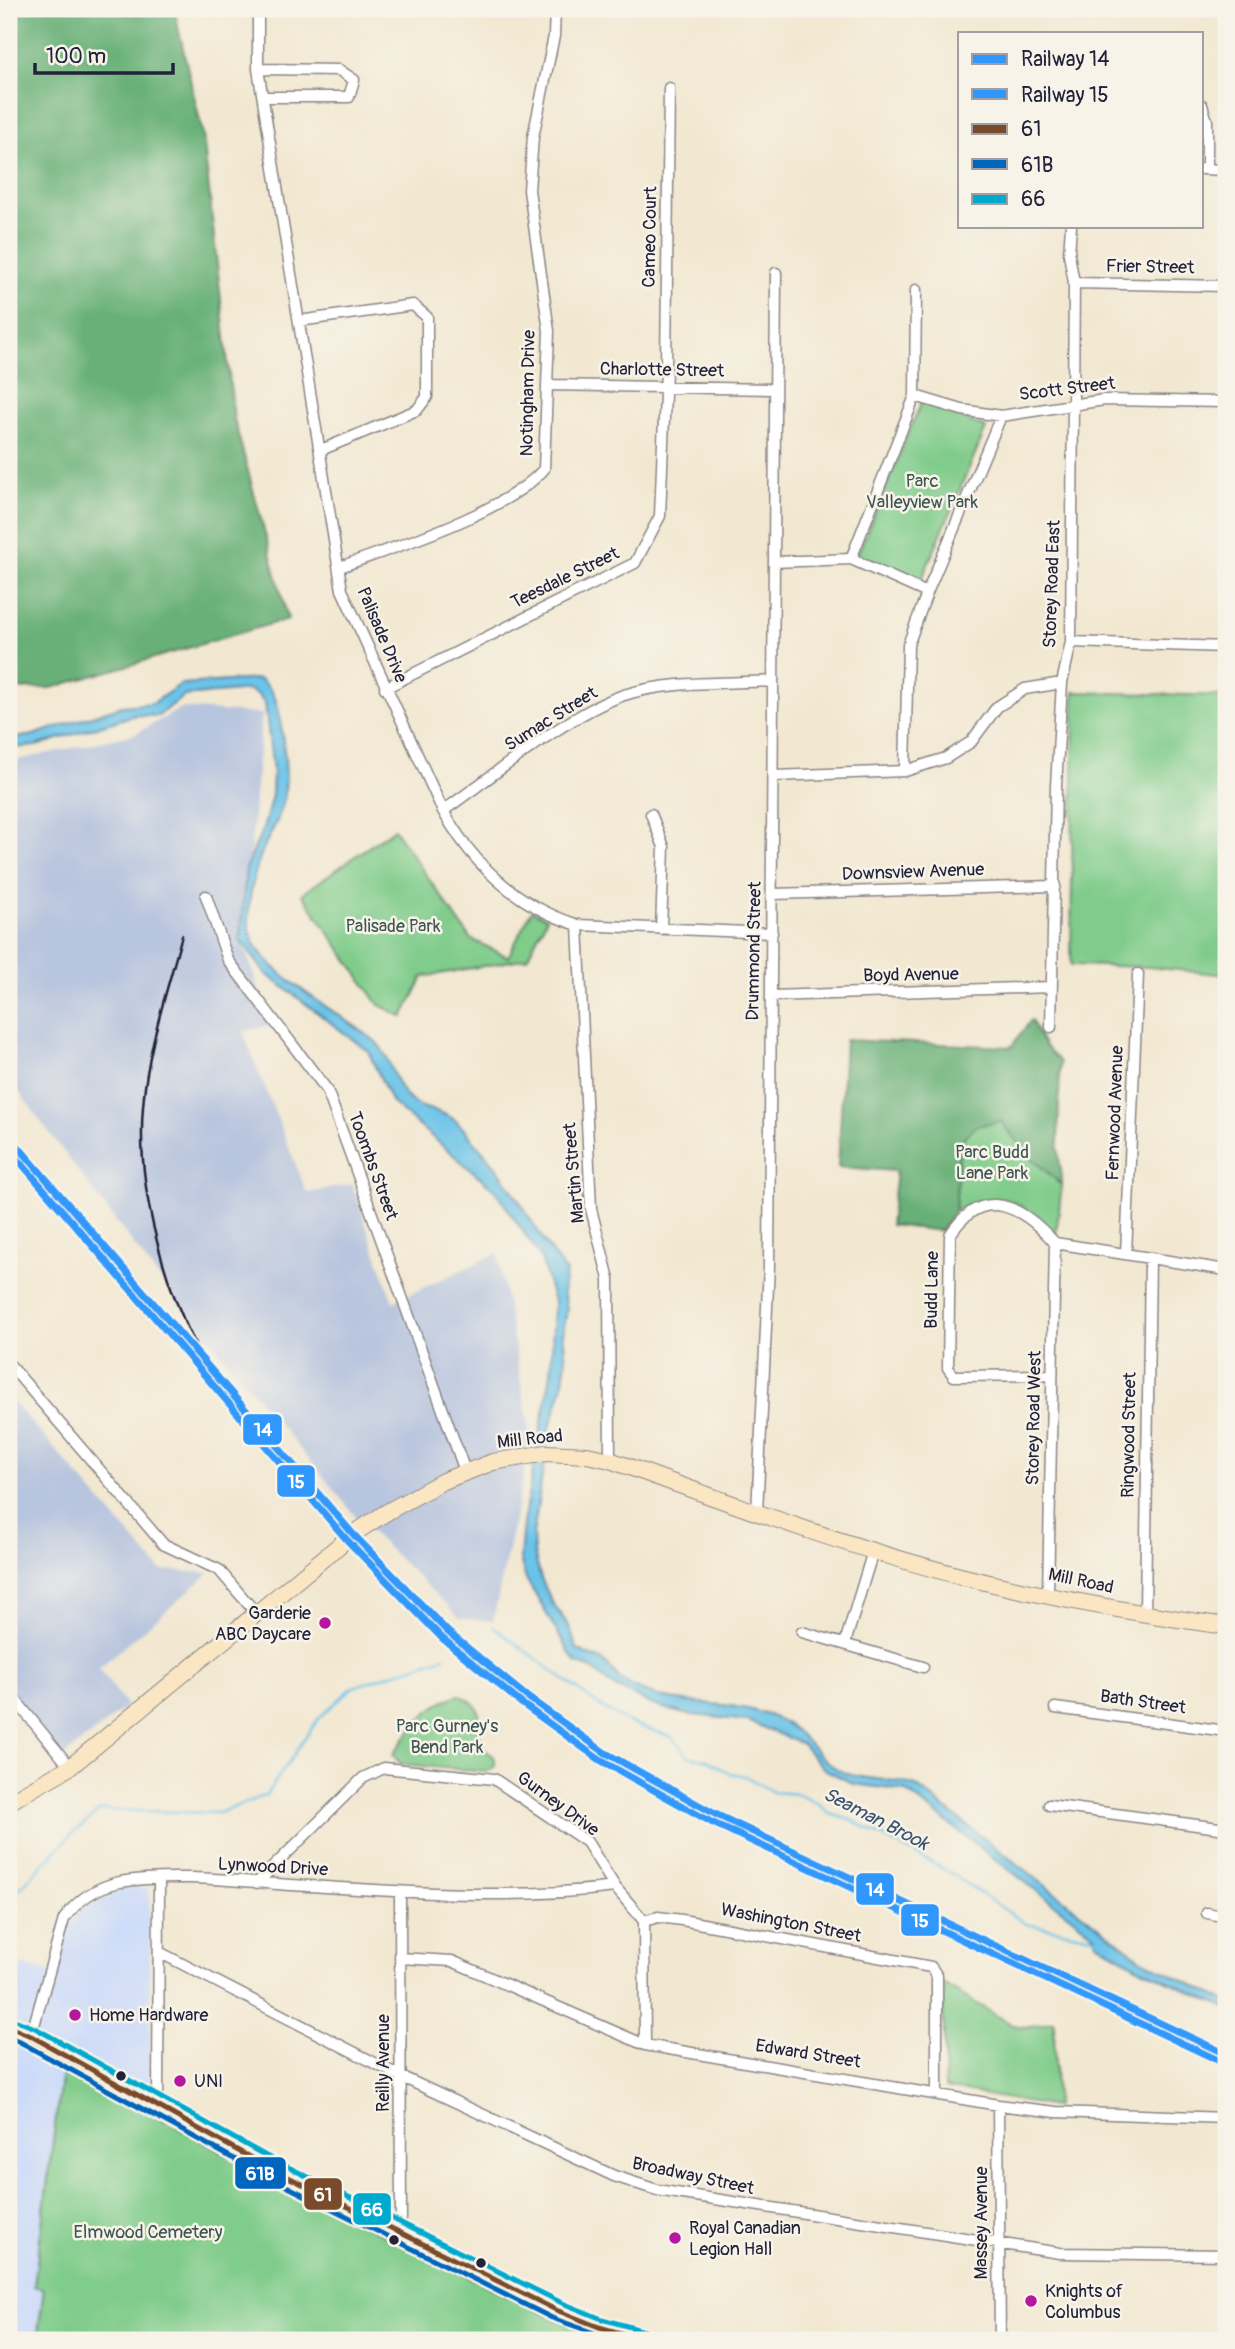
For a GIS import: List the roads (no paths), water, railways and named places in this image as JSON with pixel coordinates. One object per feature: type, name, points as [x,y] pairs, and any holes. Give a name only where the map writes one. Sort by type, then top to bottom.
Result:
[{"type":"main road","points":[[9,2027],[31,2036],[262,2164],[401,2234],[556,2310],[599,2327],[646,2340]]},
{"type":"street","name":"Palisade Drive","points":[[258,9],[258,69],[342,590],[385,688],[459,840],[496,881],[540,911],[578,925],[772,933]]},
{"type":"street","name":"Notingham Drive","points":[[340,567],[428,536],[530,485],[544,469],[549,331],[529,190],[533,137],[554,36],[555,9]]},
{"type":"street","points":[[258,69],[339,70],[354,79],[349,97],[264,97]]},
{"type":"street","name":"Cameo Court","points":[[664,387],[668,88]]},
{"type":"street","points":[[1204,111],[1207,121],[1204,169],[1226,170]]},
{"type":"street","name":"Storey Road East","points":[[1051,1027],[1062,683],[1071,642],[1074,283],[1069,254],[1070,228]]},
{"type":"street","name":"Drummond Street","points":[[757,1512],[769,1266],[775,776],[773,681],[776,273]]},
{"type":"street","name":"Frier Street","points":[[1074,283],[1226,286]]},
{"type":"street","points":[[851,559],[915,396],[916,290]]},
{"type":"street","points":[[299,321],[413,305],[427,317],[427,397],[417,410],[321,450]]},
{"type":"street","name":"Charlotte Street","points":[[549,385],[775,389]]},
{"type":"street","name":"Teesdale Street","points":[[385,688],[635,563],[660,516],[664,387]]},
{"type":"street","name":"Scott Street","points":[[915,396],[962,410],[1002,416],[1104,400],[1226,402]]},
{"type":"street","points":[[905,771],[908,645],[927,593],[1002,416]]},
{"type":"street","points":[[775,562],[851,559],[927,593]]},
{"type":"street","points":[[1071,642],[1226,647]]},
{"type":"street","name":"Sumac Street","points":[[443,811],[573,721],[623,696],[661,687],[773,681]]},
{"type":"street","points":[[775,776],[905,771],[946,758],[971,742],[997,707],[1025,689],[1062,683]]},
{"type":"street","points":[[651,814],[664,847],[661,929]]},
{"type":"street","name":"Downsview Avenue","points":[[773,894],[1055,886]]},
{"type":"street","name":"Toombs Street","points":[[206,896],[228,960],[327,1090],[465,1471]]},
{"type":"street","name":"Martin Street","points":[[578,925],[591,1209],[608,1279],[610,1460]]},
{"type":"street","name":"Fernwood Avenue","points":[[1126,1254],[1138,974]]},
{"type":"street","name":"Boyd Avenue","points":[[771,996],[1052,988]]},
{"type":"street","name":"Budd Lane","points":[[1051,1375],[954,1376],[948,1368],[950,1236],[960,1221],[977,1209],[997,1206],[1017,1209],[1036,1222],[1055,1243]]},
{"type":"street","points":[[1055,1243],[1226,1270]]},
{"type":"street","name":"Storey Road West","points":[[1048,1594],[1055,1243]]},
{"type":"street","name":"Ringwood Street","points":[[1145,1613],[1150,1258]]},
{"type":"street","points":[[9,1364],[163,1544],[219,1570],[256,1613]]},
{"type":"street","name":"Mill Road","points":[[9,1802],[70,1767],[361,1528],[465,1471],[521,1455],[571,1454],[610,1460],[873,1551],[964,1577],[1145,1613],[1226,1626]]},
{"type":"street","points":[[845,1643],[873,1551]]},
{"type":"street","points":[[802,1632],[923,1667]]},
{"type":"street","points":[[9,1692],[70,1767]]},
{"type":"street","name":"Bath Street","points":[[1055,1708],[1226,1731]]},
{"type":"street","name":"Gurney Drive","points":[[257,1883],[363,1778],[384,1768],[494,1779],[587,1842],[615,1887],[644,1920]]},
{"type":"street","points":[[1049,1805],[1226,1829]]},
{"type":"street","points":[[158,2106],[159,1880]]},
{"type":"street","name":"Lynwood Drive","points":[[31,2036],[64,1919],[74,1906],[92,1892],[120,1882],[159,1880],[257,1883],[400,1892],[568,1893],[615,1887]]},
{"type":"street","name":"Reilly Avenue","points":[[400,1892],[401,2234]]},
{"type":"street","points":[[1207,1913],[1226,1917]]},
{"type":"street","name":"Washington Street","points":[[644,1920],[658,1917],[682,1920],[931,1967],[937,1976],[937,2093]]},
{"type":"street","points":[[644,1920],[645,2045]]},
{"type":"street","name":"Broadway Street","points":[[159,1952],[400,2076],[614,2176],[657,2190],[998,2246],[1060,2253],[1226,2255]]},
{"type":"street","name":"Edward Street","points":[[400,1958],[452,1961],[645,2045],[998,2105],[1056,2112],[1226,2118]]},
{"type":"street","name":"Massey Avenue","points":[[998,2105],[1000,2340]]},
{"type":"water","points":[[259,679],[273,693],[277,705],[286,779],[282,807],[257,865],[252,885],[248,918],[251,936],[271,965],[375,1041],[385,1054],[406,1096],[419,1105],[448,1116],[461,1126],[502,1175],[566,1272],[563,1292],[567,1309],[563,1333],[566,1361],[562,1388],[549,1431],[533,1535],[534,1553],[541,1579],[553,1604],[569,1626],[576,1647],[604,1662],[620,1679],[641,1690],[677,1700],[732,1706],[768,1715],[799,1733],[825,1760],[843,1772],[916,1786],[1142,1960],[1226,2001],[1226,2008],[1140,1968],[1095,1941],[1096,1936],[906,1791],[854,1784],[824,1769],[802,1744],[748,1721],[684,1714],[653,1705],[611,1685],[594,1670],[576,1663],[525,1577],[520,1558],[523,1523],[551,1374],[554,1302],[541,1258],[495,1190],[392,1103],[368,1051],[265,973],[240,939],[246,869],[264,826],[272,795],[273,771],[265,704],[258,695],[249,690],[184,696],[158,716],[135,715],[36,746],[9,748],[9,739],[33,735],[122,706],[153,703],[181,684]]},
{"type":"waterway","name":"Seaman Brook","points":[[493,1627],[600,1706],[627,1722],[672,1737],[688,1756],[708,1760],[729,1773],[745,1776],[773,1792],[797,1794],[818,1803],[830,1814],[851,1820],[949,1872],[1026,1924],[1098,1938]]},
{"type":"waterway","name":"Seaman Brook","points":[[9,1900],[70,1836],[100,1810],[219,1813],[266,1795],[319,1718],[353,1687],[444,1657]]},
{"type":"railway","points":[[182,935],[158,1021],[145,1085],[142,1139],[144,1173],[149,1208],[167,1277],[209,1368]]},
{"type":"rail line","name":"14","points":[[9,1136],[353,1534],[448,1632],[526,1696],[604,1752],[715,1814],[1226,2054]]},
{"type":"rail line","name":"15","points":[[9,1149],[347,1540],[442,1638],[521,1703],[600,1760],[711,1822],[1222,2062]]},
{"type":"place","name":"Garderie ABC Daycare","points":[[325,1623]]},
{"type":"place","name":"Home Hardware","points":[[75,2015]]},
{"type":"place","name":"UNI","points":[[180,2081]]},
{"type":"place","name":"Royal Canadian Legion Hall","points":[[675,2238]]},
{"type":"place","name":"Knights of Columbus","points":[[1031,2301]]},
{"type":"park label","name":"Parc Valleyview Park","points":[[922,491]]},
{"type":"park label","name":"Palisade Park","points":[[393,926]]},
{"type":"park label","name":"Parc Budd Lane Park","points":[[992,1162]]},
{"type":"park label","name":"Parc Gurney's Bend Park","points":[[447,1736]]},
{"type":"park label","name":"Elmwood Cemetery","points":[[148,2232]]}]
